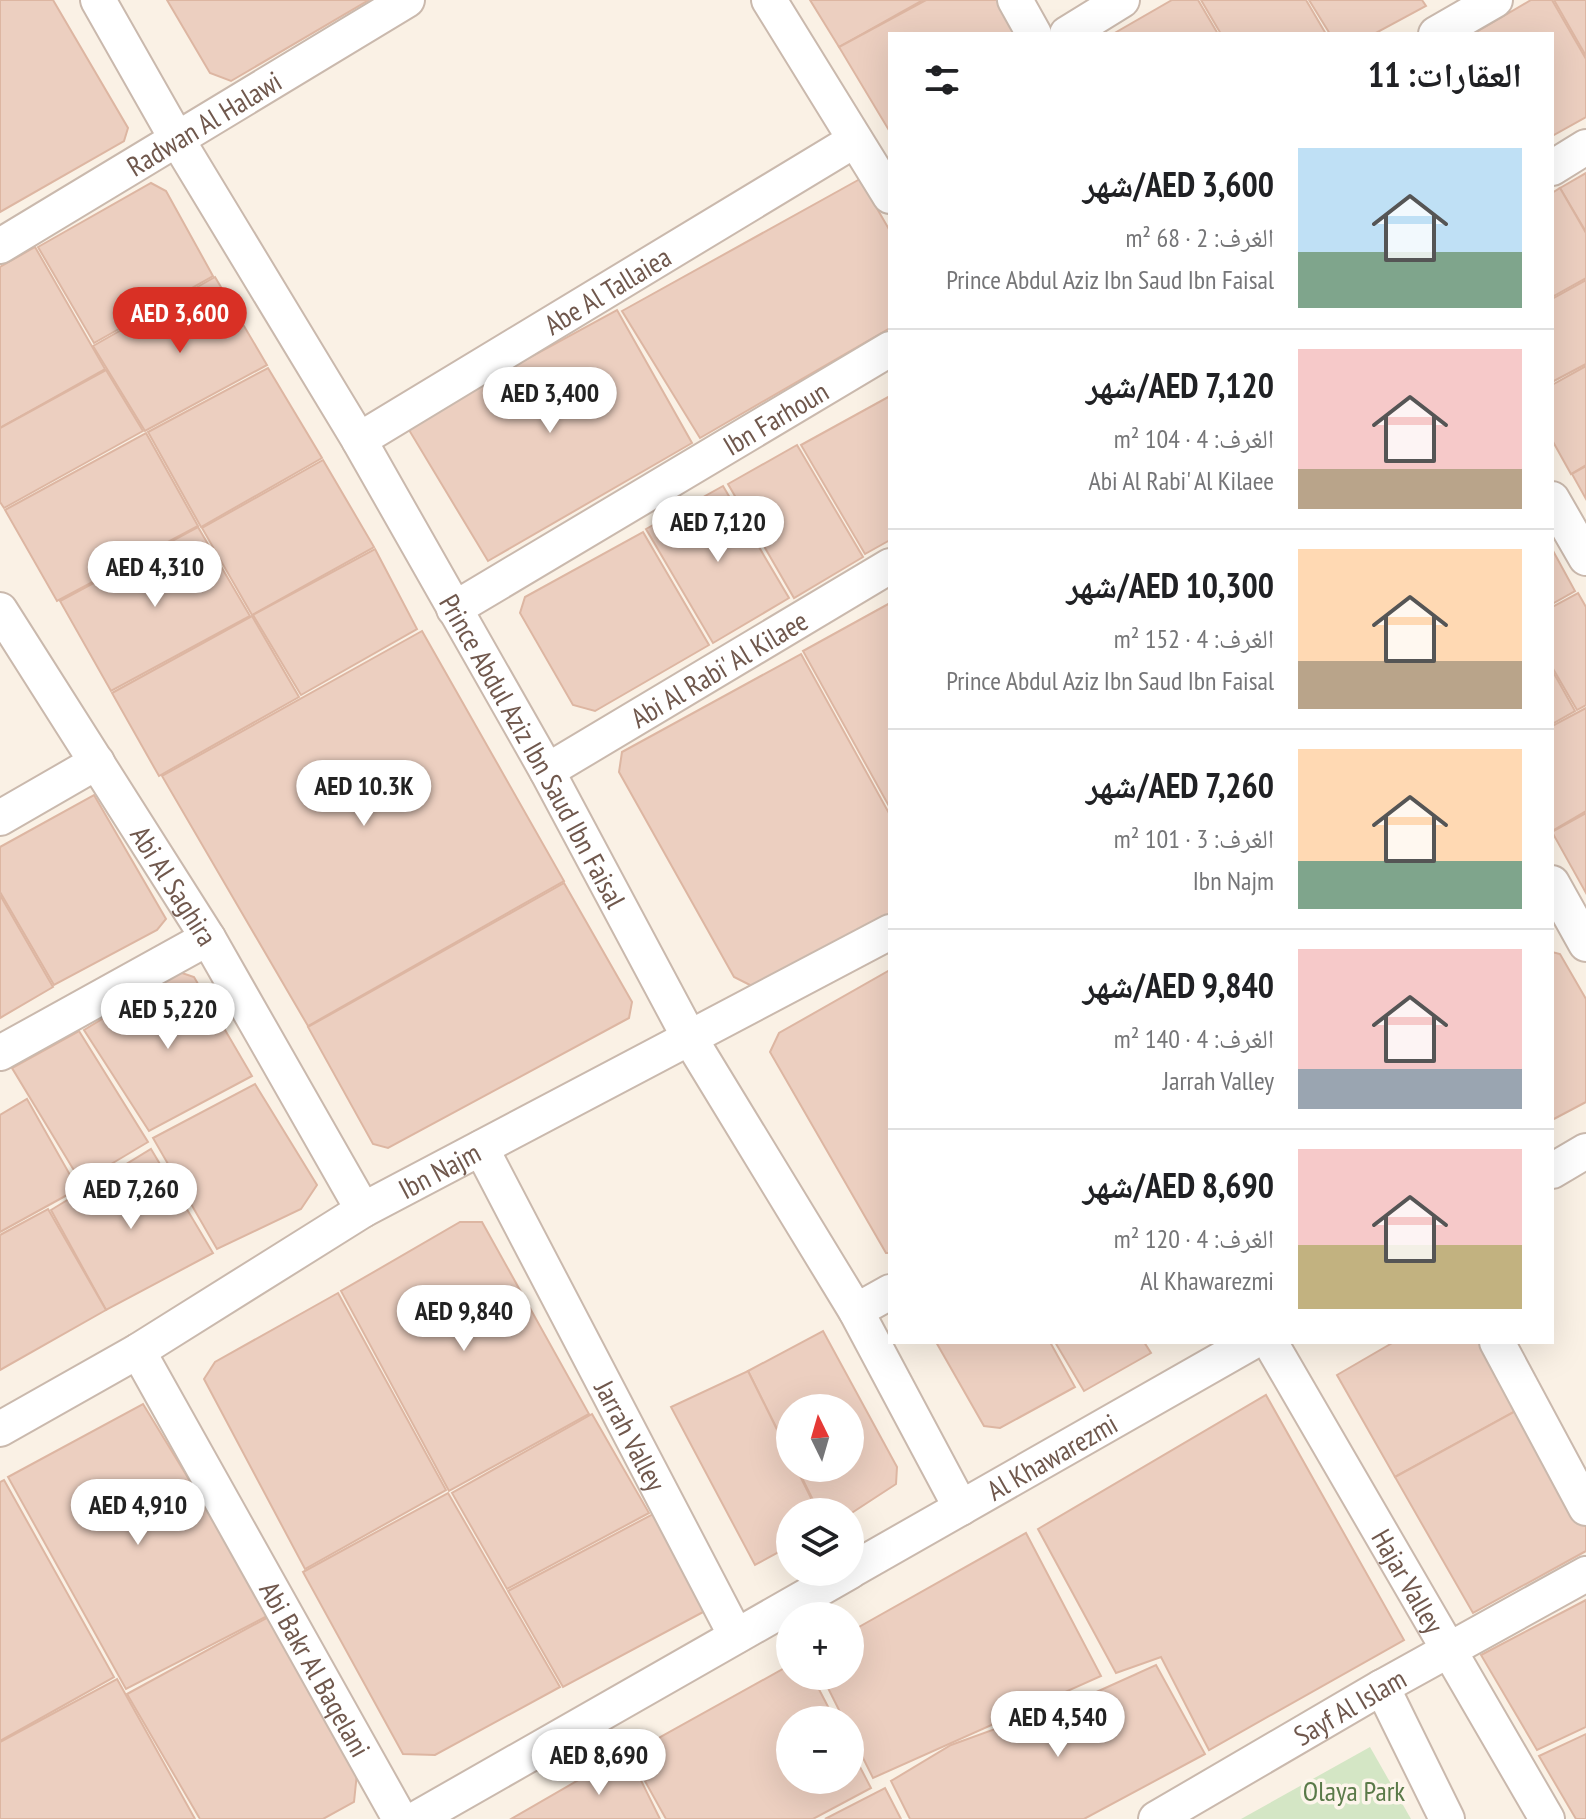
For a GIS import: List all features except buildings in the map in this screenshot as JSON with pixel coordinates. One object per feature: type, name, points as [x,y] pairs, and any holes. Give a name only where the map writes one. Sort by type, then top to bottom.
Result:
[{"type":"street","name":"Prince Abdul Aziz Ibn Saud Ibn Faisal","points":[[98,0],[178,141],[359,440],[547,771],[689,1037],[856,1311],[961,1508]]},
{"type":"street","name":"Radwan Al Halawi","points":[[0,246],[407,0]]},
{"type":"street","points":[[769,0],[888,193]]},
{"type":"street","points":[[1015,0],[1033,32]]},
{"type":"street","points":[[1070,32],[1122,0]]},
{"type":"street","points":[[1439,32],[1495,0]]},
{"type":"street","name":"Abe Al Tallaiea","points":[[359,440],[855,140]]},
{"type":"street","points":[[1554,167],[1586,147]]},
{"type":"street","name":"Ibn Farhoun","points":[[454,609],[888,350]]},
{"type":"street","points":[[1554,502],[1586,558]]},
{"type":"street","name":"Abi Al Rabi' Al Kilaee","points":[[547,771],[888,567]]},
{"type":"street","name":"Abi Al Saghira","points":[[0,610],[208,938],[363,1210]]},
{"type":"street","points":[[0,818],[97,762]]},
{"type":"street","points":[[1557,905],[1586,944]]},
{"type":"street","name":"Ibn Najm","points":[[0,1429],[138,1351],[363,1210],[888,933]]},
{"type":"street","points":[[0,1053],[208,938]]},
{"type":"street","name":"Jarrah Valley","points":[[481,1148],[736,1636]]},
{"type":"street","points":[[1554,1170],[1586,1151]]},
{"type":"street","points":[[856,1311],[888,1293]]},
{"type":"street","name":"Al Khawarezmi","points":[[864,1563],[1248,1344]]},
{"type":"street","name":"Hajar Valley","points":[[1271,1344],[1547,1819]]},
{"type":"street","points":[[1498,1344],[1586,1508]]},
{"type":"street","name":"Abi Bakr Al Baqelani","points":[[138,1351],[400,1819]]},
{"type":"street","name":"Sayf Al Islam","points":[[1156,1819],[1382,1687],[1586,1574]]},
{"type":"street","name":"Al Khawarezmi","points":[[416,1819],[824,1586]]},
{"type":"street","points":[[1382,1687],[1447,1819]]},
{"type":"green space","name":"Olaya Park","points":[[1370,1747],[1411,1819],[1241,1819]]}]
